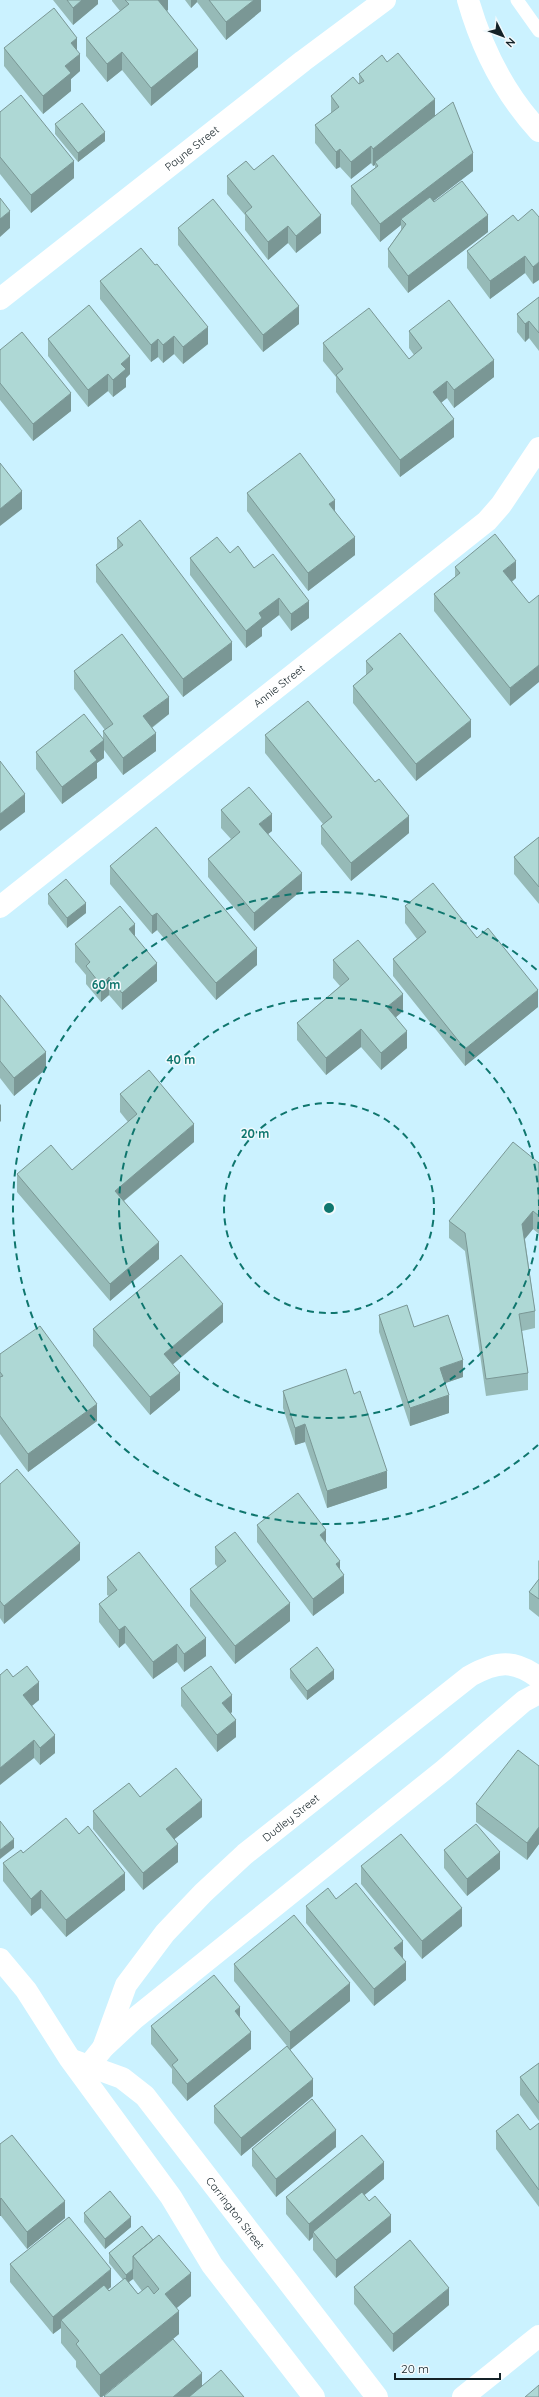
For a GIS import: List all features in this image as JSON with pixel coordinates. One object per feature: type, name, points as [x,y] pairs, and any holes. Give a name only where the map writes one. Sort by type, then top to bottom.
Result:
[{"type":"street","name":"Payne Street","points":[[0,299],[296,66],[385,0]]},
{"type":"street","points":[[468,0],[493,68],[523,114],[539,131]]},
{"type":"street","name":"Annie Street","points":[[0,907],[487,521],[501,505],[539,448]]},
{"type":"street","name":"Dudley Street","points":[[103,2048],[122,1994],[140,1963],[184,1912],[245,1854],[470,1676],[485,1668],[505,1664],[526,1669],[539,1678]]},
{"type":"street","name":"Dudley Street","points":[[80,2066],[103,2048],[134,2019],[444,1770],[524,1701],[539,1693]]},
{"type":"street","points":[[0,1959],[26,1990],[171,2197],[212,2265],[314,2397]]},
{"type":"street","name":"Carrington Street","points":[[80,2066],[122,2078],[145,2096],[377,2397]]},
{"type":"street","points":[[463,2397],[539,2336]]},
{"type":"lane","points":[[517,0],[539,31]]},
{"type":"building","points":[[67,0],[82,0],[73,8]]},
{"type":"building","points":[[125,0],[158,0],[198,50],[151,88],[122,52],[107,64],[86,38],[129,4]]},
{"type":"building","points":[[209,0],[254,0],[226,22]]},
{"type":"building","points":[[54,8],[77,38],[71,43],[80,54],[65,66],[71,73],[43,96],[4,48]]},
{"type":"building","points":[[398,53],[435,99],[373,149],[371,146],[351,162],[340,149],[336,152],[315,125],[339,107],[331,96],[353,77],[359,84],[364,81],[359,74],[382,55],[387,62]]},
{"type":"building","points":[[21,95],[74,161],[31,195],[0,157],[0,112]]},
{"type":"building","points":[[453,102],[473,153],[380,224],[351,186],[378,166],[375,162]]},
{"type":"building","points":[[82,103],[105,132],[78,153],[55,124]]},
{"type":"building","points":[[273,155],[321,215],[296,236],[288,226],[268,242],[245,213],[252,207],[227,176],[246,161],[254,170]]},
{"type":"building","points":[[462,181],[488,215],[408,276],[388,249],[406,224],[401,219],[430,197],[434,202]]},
{"type":"building","points":[[0,198],[10,211],[0,219]]},
{"type":"building","points":[[213,199],[299,306],[263,335],[178,228]]},
{"type":"building","points":[[532,209],[539,217],[539,262],[533,267],[525,256],[490,281],[467,251],[513,215],[518,221]]},
{"type":"building","points":[[141,248],[155,265],[157,264],[208,327],[183,347],[174,336],[163,345],[158,339],[151,345],[100,281]]},
{"type":"building","points":[[539,297],[539,333],[529,321],[525,324],[517,314]]},
{"type":"building","points":[[449,300],[494,360],[454,390],[447,381],[433,392],[454,419],[400,460],[336,375],[343,369],[323,343],[369,308],[409,359],[422,348],[409,331]]},
{"type":"building","points":[[89,305],[130,356],[121,364],[126,369],[113,380],[108,374],[88,390],[48,339]]},
{"type":"building","points":[[22,332],[71,393],[33,424],[0,383],[0,350]]},
{"type":"building","points":[[300,453],[335,500],[329,504],[355,537],[308,573],[247,493]]},
{"type":"building","points":[[0,463],[22,491],[0,509]]},
{"type":"building","points":[[140,520],[232,642],[183,679],[96,565],[123,545],[117,538]]},
{"type":"building","points":[[495,534],[516,561],[503,571],[529,603],[539,595],[539,665],[510,688],[434,594],[460,573],[455,567]]},
{"type":"building","points":[[217,537],[230,553],[238,546],[254,568],[273,554],[309,601],[291,614],[279,598],[259,613],[262,618],[246,631],[190,558]]},
{"type":"building","points":[[400,633],[471,720],[416,764],[353,686],[373,669],[366,661]]},
{"type":"building","points":[[122,634],[169,697],[143,716],[156,733],[123,758],[103,731],[113,724],[74,671]]},
{"type":"building","points":[[308,701],[375,782],[379,779],[409,816],[351,863],[321,826],[332,817],[265,735]]},
{"type":"building","points":[[84,714],[104,740],[90,751],[97,760],[62,787],[36,752]]},
{"type":"building","points":[[0,761],[25,794],[0,814]]},
{"type":"building","points":[[249,787],[272,814],[259,824],[302,873],[254,913],[208,859],[240,832],[221,810]]},
{"type":"building","points":[[156,827],[257,948],[216,983],[157,913],[152,916],[110,866]]},
{"type":"building","points":[[539,837],[539,887],[514,857]]},
{"type":"building","points":[[66,879],[86,903],[67,918],[48,894]]},
{"type":"building","points":[[433,883],[477,938],[488,928],[538,990],[465,1049],[393,959],[426,932],[405,906]]},
{"type":"building","points":[[120,906],[135,924],[129,929],[157,963],[122,993],[109,977],[101,985],[86,966],[90,962],[75,944]]},
{"type":"building","points":[[358,940],[403,994],[387,1007],[407,1031],[381,1053],[361,1029],[326,1058],[297,1023],[349,979],[333,960]]},
{"type":"building","points":[[0,995],[46,1052],[14,1078],[0,1061]]},
{"type":"building","points":[[149,1070],[194,1124],[115,1191],[159,1242],[110,1284],[17,1174],[51,1145],[72,1170],[137,1114],[120,1094]]},
{"type":"building","points":[[513,1142],[539,1163],[539,1216],[533,1211],[522,1224],[535,1311],[519,1314],[528,1373],[486,1379],[465,1233],[449,1221]]},
{"type":"building","points":[[181,1255],[223,1304],[164,1354],[180,1373],[150,1397],[93,1329]]},
{"type":"building","points":[[407,1305],[414,1327],[448,1315],[463,1360],[440,1368],[449,1395],[410,1408],[379,1315]]},
{"type":"building","points":[[40,1326],[97,1404],[28,1454],[0,1416],[0,1377],[3,1376],[0,1372],[0,1354]]},
{"type":"building","points":[[346,1369],[354,1394],[360,1391],[387,1471],[327,1491],[305,1424],[295,1428],[283,1391]]},
{"type":"building","points":[[17,1469],[80,1543],[4,1606],[0,1601],[0,1484]]},
{"type":"building","points":[[298,1493],[326,1530],[320,1535],[340,1561],[336,1564],[344,1575],[313,1599],[257,1525]]},
{"type":"building","points":[[235,1532],[290,1603],[235,1646],[190,1589],[226,1561],[215,1547]]},
{"type":"building","points":[[139,1552],[206,1638],[184,1654],[177,1644],[153,1662],[125,1626],[119,1630],[99,1604],[117,1590],[107,1577]]},
{"type":"building","points":[[539,1579],[539,1599],[529,1592]]},
{"type":"building","points":[[317,1647],[334,1670],[307,1691],[290,1669]]},
{"type":"building","points":[[27,1666],[39,1682],[23,1695],[55,1735],[40,1748],[34,1740],[0,1768],[0,1675],[7,1669],[13,1677]]},
{"type":"building","points":[[211,1666],[232,1695],[222,1703],[236,1720],[217,1735],[181,1688]]},
{"type":"building","points":[[518,1750],[539,1766],[539,1827],[527,1843],[476,1804]]},
{"type":"building","points":[[176,1768],[202,1800],[166,1829],[178,1844],[143,1873],[93,1811],[129,1783],[140,1797]]},
{"type":"building","points":[[66,1818],[79,1834],[88,1826],[125,1873],[66,1920],[41,1890],[31,1899],[3,1863],[21,1850],[23,1853]]},
{"type":"building","points":[[0,1821],[14,1839],[0,1850]]},
{"type":"building","points":[[476,1824],[500,1852],[467,1879],[444,1850]]},
{"type":"building","points":[[401,1834],[462,1908],[422,1941],[361,1866]]},
{"type":"building","points":[[356,1883],[403,1941],[394,1948],[406,1962],[374,1989],[306,1906],[328,1888],[336,1899]]},
{"type":"building","points":[[294,1915],[350,1983],[290,2032],[234,1964]]},
{"type":"building","points":[[214,1975],[240,2007],[235,2011],[251,2032],[187,2084],[172,2065],[178,2060],[151,2026]]},
{"type":"building","points":[[287,2046],[313,2079],[241,2138],[214,2106]]},
{"type":"building","points":[[539,2063],[539,2103],[520,2077]]},
{"type":"building","points":[[312,2099],[336,2130],[276,2179],[252,2149]]},
{"type":"building","points":[[518,2114],[530,2130],[539,2123],[539,2190],[496,2131]]},
{"type":"building","points":[[12,2135],[65,2201],[27,2232],[1,2198],[0,2199],[0,2144]]},
{"type":"building","points":[[362,2135],[384,2162],[309,2224],[286,2197]]},
{"type":"building","points":[[110,2191],[131,2217],[105,2239],[84,2213]]},
{"type":"building","points":[[362,2192],[369,2201],[375,2196],[391,2215],[336,2260],[313,2232]]},
{"type":"building","points":[[69,2217],[111,2269],[53,2317],[10,2264]]},
{"type":"building","points":[[142,2226],[153,2240],[133,2256],[133,2269],[126,2275],[109,2253]]},
{"type":"building","points":[[159,2235],[191,2273],[165,2294],[179,2311],[100,2375],[76,2344],[79,2341],[61,2320],[104,2285],[109,2291],[125,2278],[138,2294],[148,2286],[154,2294],[159,2289],[133,2256]]},
{"type":"building","points":[[410,2240],[449,2288],[393,2334],[354,2287]]},
{"type":"building","points":[[173,2339],[202,2373],[173,2397],[104,2396]]},
{"type":"building","points":[[221,2370],[244,2397],[189,2397]]},
{"type":"building","points":[[539,2385],[539,2397],[525,2397]]}]
